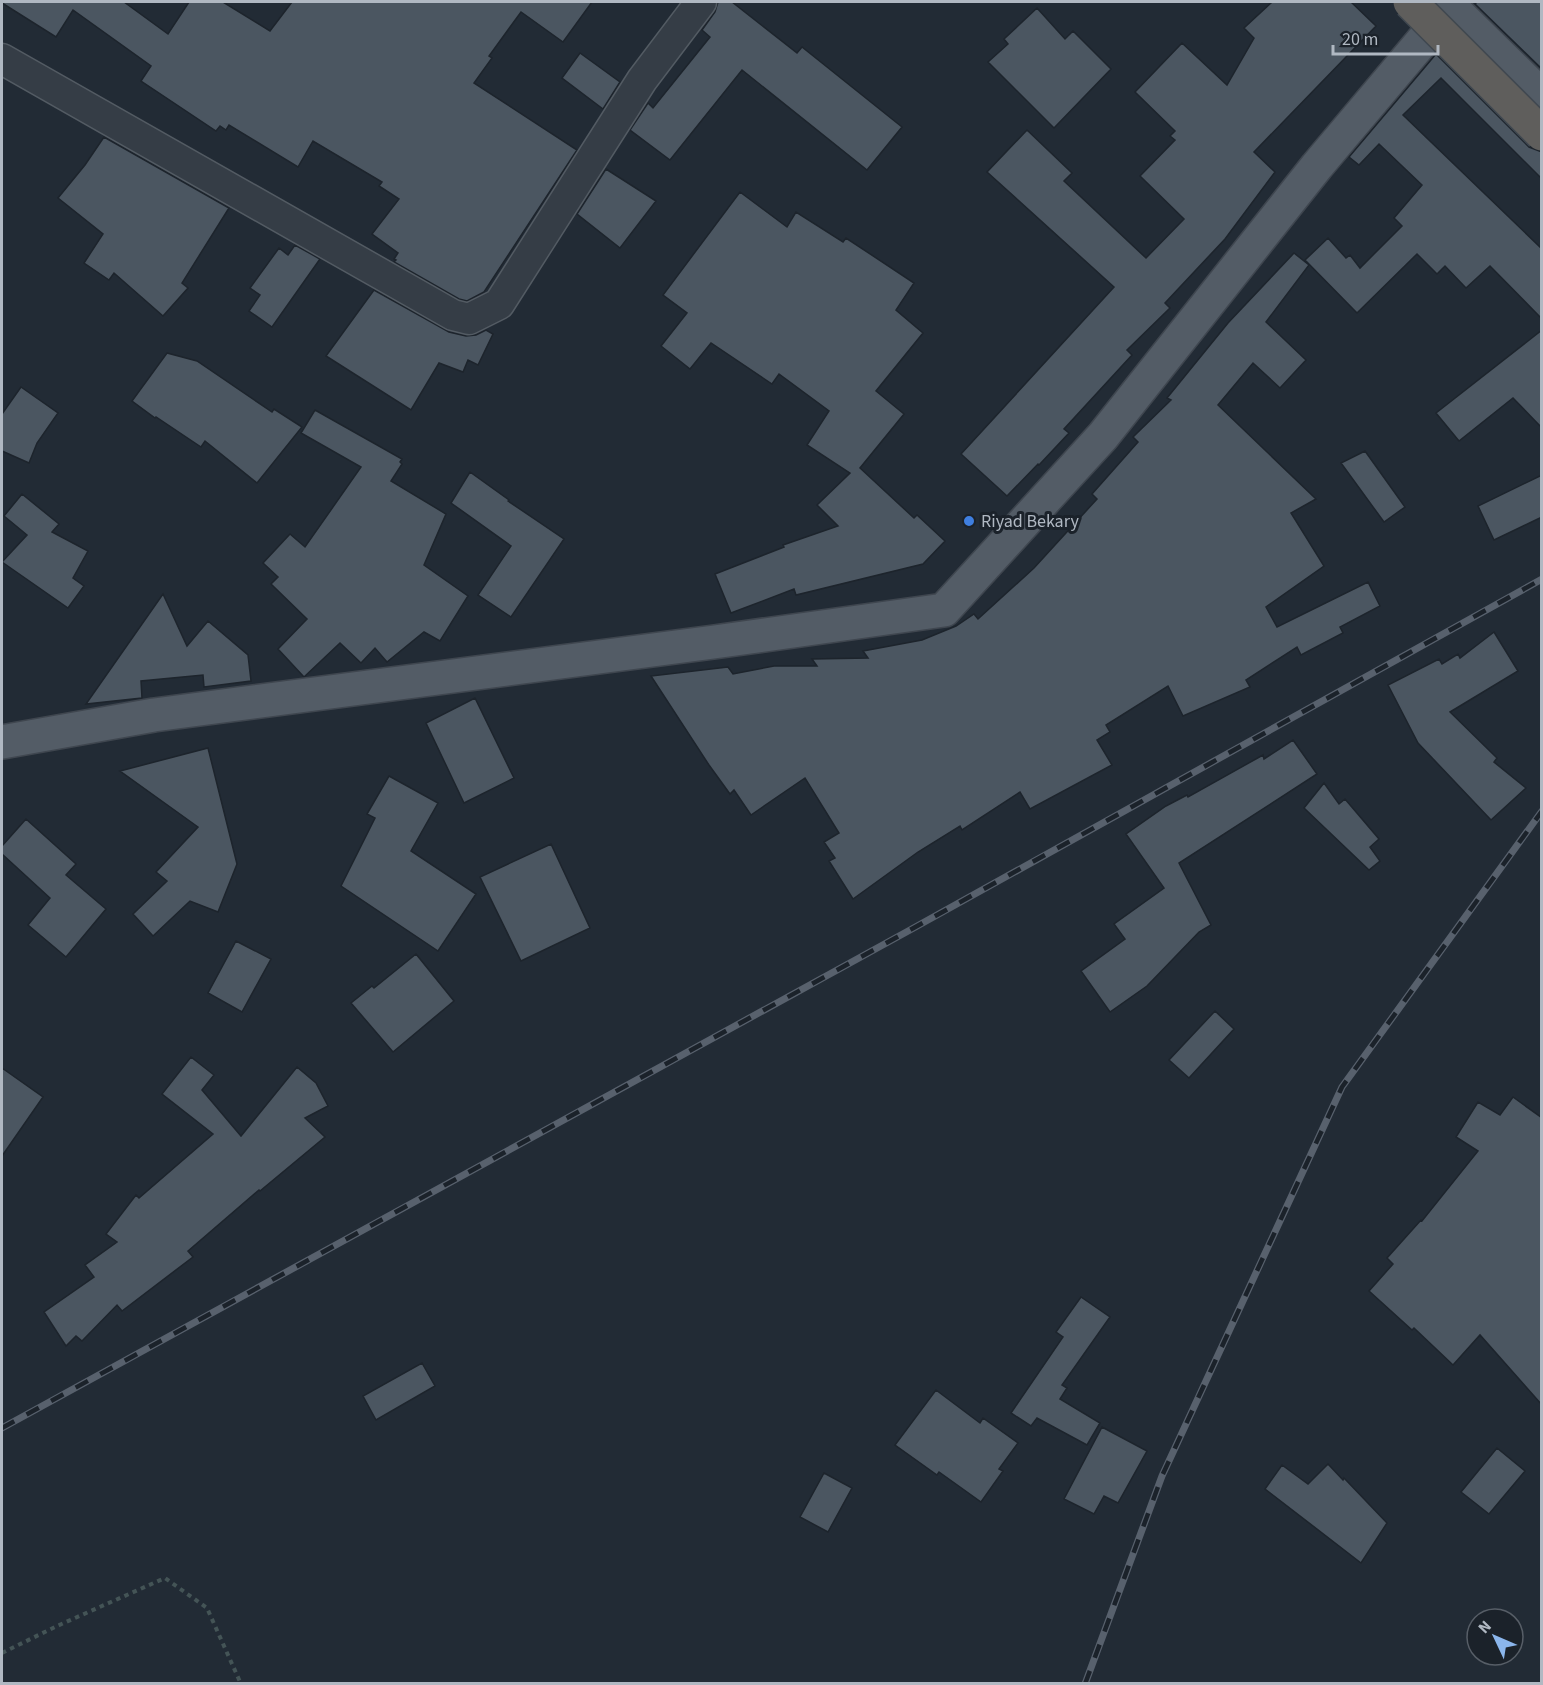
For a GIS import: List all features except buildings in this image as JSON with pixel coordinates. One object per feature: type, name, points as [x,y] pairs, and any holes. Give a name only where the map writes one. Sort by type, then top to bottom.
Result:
[{"type":"highway","points":[[1410,2],[1542,134]]},
{"type":"main road","points":[[2,742],[154,715],[944,610],[1103,436],[1448,4],[1542,96]]},
{"type":"street","points":[[2,59],[453,315],[469,319],[499,304],[642,80],[701,2]]},
{"type":"path","points":[[2,1653],[165,1578],[207,1608],[241,1683]]},
{"type":"railway","points":[[2,1428],[910,930],[1542,579]]},
{"type":"railway","points":[[1085,1684],[1162,1476],[1342,1087],[1542,811]]},
{"type":"place","name":"Riyad Bekary","points":[[969,521]]}]
